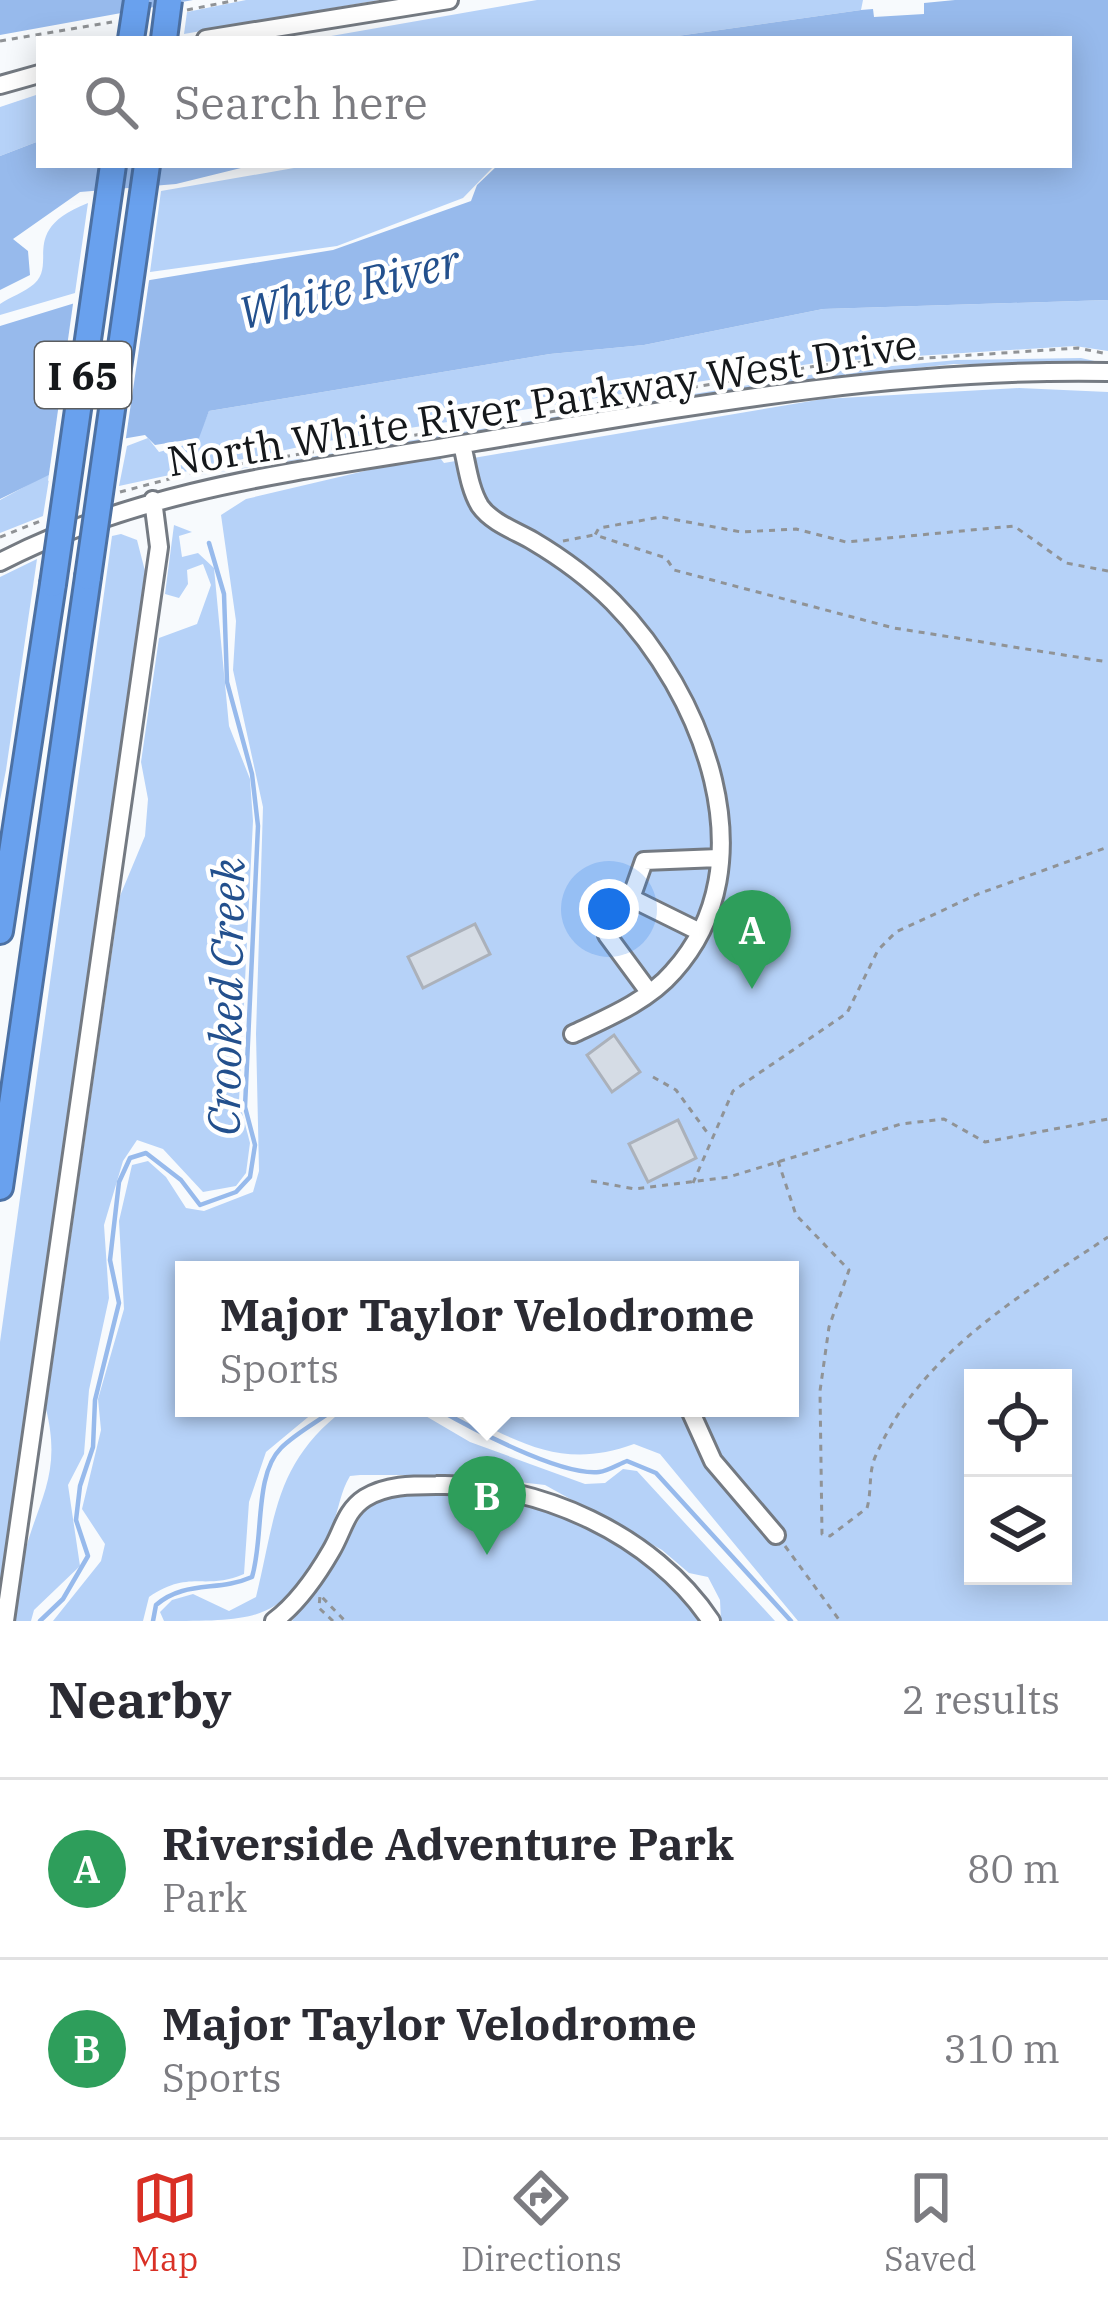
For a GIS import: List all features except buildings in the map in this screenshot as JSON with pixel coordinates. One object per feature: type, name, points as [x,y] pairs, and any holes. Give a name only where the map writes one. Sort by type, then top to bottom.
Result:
[{"type":"highway","points":[[123,31],[137,0]]},
{"type":"highway","points":[[165,36],[178,5]]},
{"type":"highway","name":"I 65","points":[[0,931],[113,168]]},
{"type":"highway","name":"I 65","points":[[0,1187],[147,168]]},
{"type":"street","points":[[225,36],[449,0]]},
{"type":"street","points":[[0,86],[36,75]]},
{"type":"street","name":"North White River Parkway West Drive","points":[[0,562],[83,523],[153,500],[462,445],[829,386],[970,374],[1108,372]]},
{"type":"street","points":[[462,445],[481,507],[610,599],[658,653],[692,715],[715,784],[719,857],[715,900],[700,932],[670,976],[573,1034]]},
{"type":"street","points":[[5,1621],[156,570],[153,500]]},
{"type":"street","points":[[650,992],[607,935],[631,898],[644,861],[719,857]]},
{"type":"street","points":[[631,898],[700,932]]},
{"type":"street","points":[[692,1417],[713,1461],[776,1535]]},
{"type":"street","points":[[274,1621],[310,1584],[350,1510],[367,1496],[400,1486],[467,1484],[515,1488],[636,1545],[683,1582],[712,1621]]},
{"type":"path","points":[[178,5],[237,0]]},
{"type":"path","points":[[62,36],[123,31]]},
{"type":"path","points":[[0,41],[36,38]]},
{"type":"path","points":[[595,536],[599,528],[661,517],[741,532],[796,529],[846,542],[953,527],[1014,526],[1066,562],[1108,571]]},
{"type":"path","points":[[0,537],[43,520]]},
{"type":"path","points":[[561,541],[584,533],[666,558],[674,570],[894,628],[1108,662]]},
{"type":"path","points":[[692,1183],[734,1091],[847,1013],[878,950],[896,932],[978,894],[1108,847]]},
{"type":"path","points":[[653,1077],[676,1090],[710,1137]]},
{"type":"path","points":[[592,1180],[635,1189],[692,1183],[901,1124],[944,1120],[985,1142],[1108,1119]]},
{"type":"path","points":[[778,1161],[796,1215],[849,1270],[829,1327],[820,1391],[822,1534],[830,1535],[866,1508],[874,1458],[891,1427],[914,1393],[976,1328],[1006,1301],[1108,1237]]},
{"type":"path","points":[[776,1535],[840,1621]]},
{"type":"path","points":[[334,1621],[319,1608],[320,1595],[345,1621]]},
{"type":"shaded area","points":[[246,0],[379,0],[184,34],[187,12]]},
{"type":"shaded area","points":[[537,0],[863,0],[861,10],[677,36],[331,36]]},
{"type":"shaded area","points":[[36,95],[36,142],[0,156],[0,107]]},
{"type":"shaded area","points":[[294,168],[492,168],[463,198],[337,246],[150,272],[161,191]]},
{"type":"shaded area","points":[[88,203],[75,293],[0,315],[0,304],[40,276],[46,235],[53,224]]},
{"type":"shaded area","points":[[1108,300],[1108,351],[1075,346],[822,362],[322,442],[119,486],[127,446],[148,438],[159,452],[196,442],[209,411],[550,354],[644,345],[823,309]]},
{"type":"shaded area","points":[[1081,358],[1108,364],[954,364],[831,377],[194,476],[828,372],[957,360]]},
{"type":"shaded area","points":[[1019,388],[1108,392],[1108,1621],[798,1621],[660,1454],[634,1444],[608,1452],[561,1453],[519,1441],[469,1417],[799,1417],[799,1261],[175,1261],[175,1417],[308,1417],[266,1452],[249,1502],[244,1574],[163,1589],[149,1597],[143,1621],[53,1621],[101,1561],[105,1544],[82,1509],[101,1430],[98,1399],[124,1309],[119,1221],[132,1165],[148,1161],[166,1177],[186,1208],[204,1211],[253,1192],[259,1171],[256,1034],[263,807],[233,670],[236,621],[221,515],[246,499],[437,454],[444,463],[823,399]]},
{"type":"shaded area","points":[[50,473],[43,516],[0,533],[0,500]]},
{"type":"shaded area","points":[[174,525],[192,532],[179,536],[182,557],[198,553],[214,568],[229,726],[250,779],[253,821],[239,1101],[250,1143],[246,1173],[236,1186],[203,1192],[163,1149],[137,1140],[123,1161],[104,1225],[109,1298],[89,1390],[84,1454],[68,1485],[80,1566],[34,1610],[31,1621],[15,1621],[24,1555],[50,1469],[46,1409],[120,896],[145,836],[148,799],[141,762],[159,638],[197,624],[211,585],[203,564],[187,570],[188,584],[179,598],[165,594]]},
{"type":"shaded area","points":[[112,536],[137,540],[145,571],[0,1590],[0,1342]]},
{"type":"shaded area","points":[[37,559],[6,770],[0,800],[0,577]]},
{"type":"shaded area","points":[[336,1417],[427,1417],[470,1442],[585,1484],[605,1483],[623,1469],[637,1471],[775,1621],[721,1621],[720,1600],[708,1577],[689,1573],[662,1550],[545,1485],[460,1475],[360,1475],[350,1476],[315,1559],[285,1598],[249,1616],[164,1621],[160,1612],[172,1600],[193,1594],[229,1611],[256,1597],[282,1493],[304,1449]]},
{"type":"shaded area","points":[[503,1491],[620,1543],[696,1607],[704,1621],[292,1621],[333,1566],[367,1505],[394,1495]]},
{"type":"water","points":[[0,0],[193,0],[0,35]]},
{"type":"water","name":"White River","points":[[1108,0],[1108,300],[823,309],[644,345],[550,354],[209,411],[199,438],[155,445],[145,435],[122,439],[0,499],[0,326],[150,280],[333,250],[471,201],[477,185],[495,168],[1072,168],[1072,36],[677,36],[861,10],[873,9],[874,17],[924,14],[924,3]]},
{"type":"water","points":[[36,142],[36,168],[241,168],[176,184],[80,192],[13,239],[28,251],[30,275],[0,290],[0,156]]},
{"type":"pier","points":[[150,274],[125,444],[48,481],[74,297]]},
{"type":"waterway","name":"Crooked Creek","points":[[40,1621],[63,1599],[88,1556],[76,1520],[80,1486],[93,1447],[95,1400],[119,1303],[110,1260],[119,1182],[130,1158],[146,1153],[181,1180],[200,1205],[236,1192],[250,1177],[255,1145],[245,1107],[258,826],[252,774],[227,682],[224,594],[209,543]]},
{"type":"waterway","name":"Crooked Creek","points":[[153,1621],[156,1605],[178,1592],[252,1577],[263,1490],[272,1460],[323,1417]]},
{"type":"waterway","name":"Crooked Creek","points":[[453,1417],[562,1466],[599,1472],[627,1461],[656,1473],[791,1621]]},
{"type":"place","name":"Riverside Adventure Park","points":[[752,989]]},
{"type":"place","name":"Major Taylor Velodrome","points":[[487,1555]]}]
